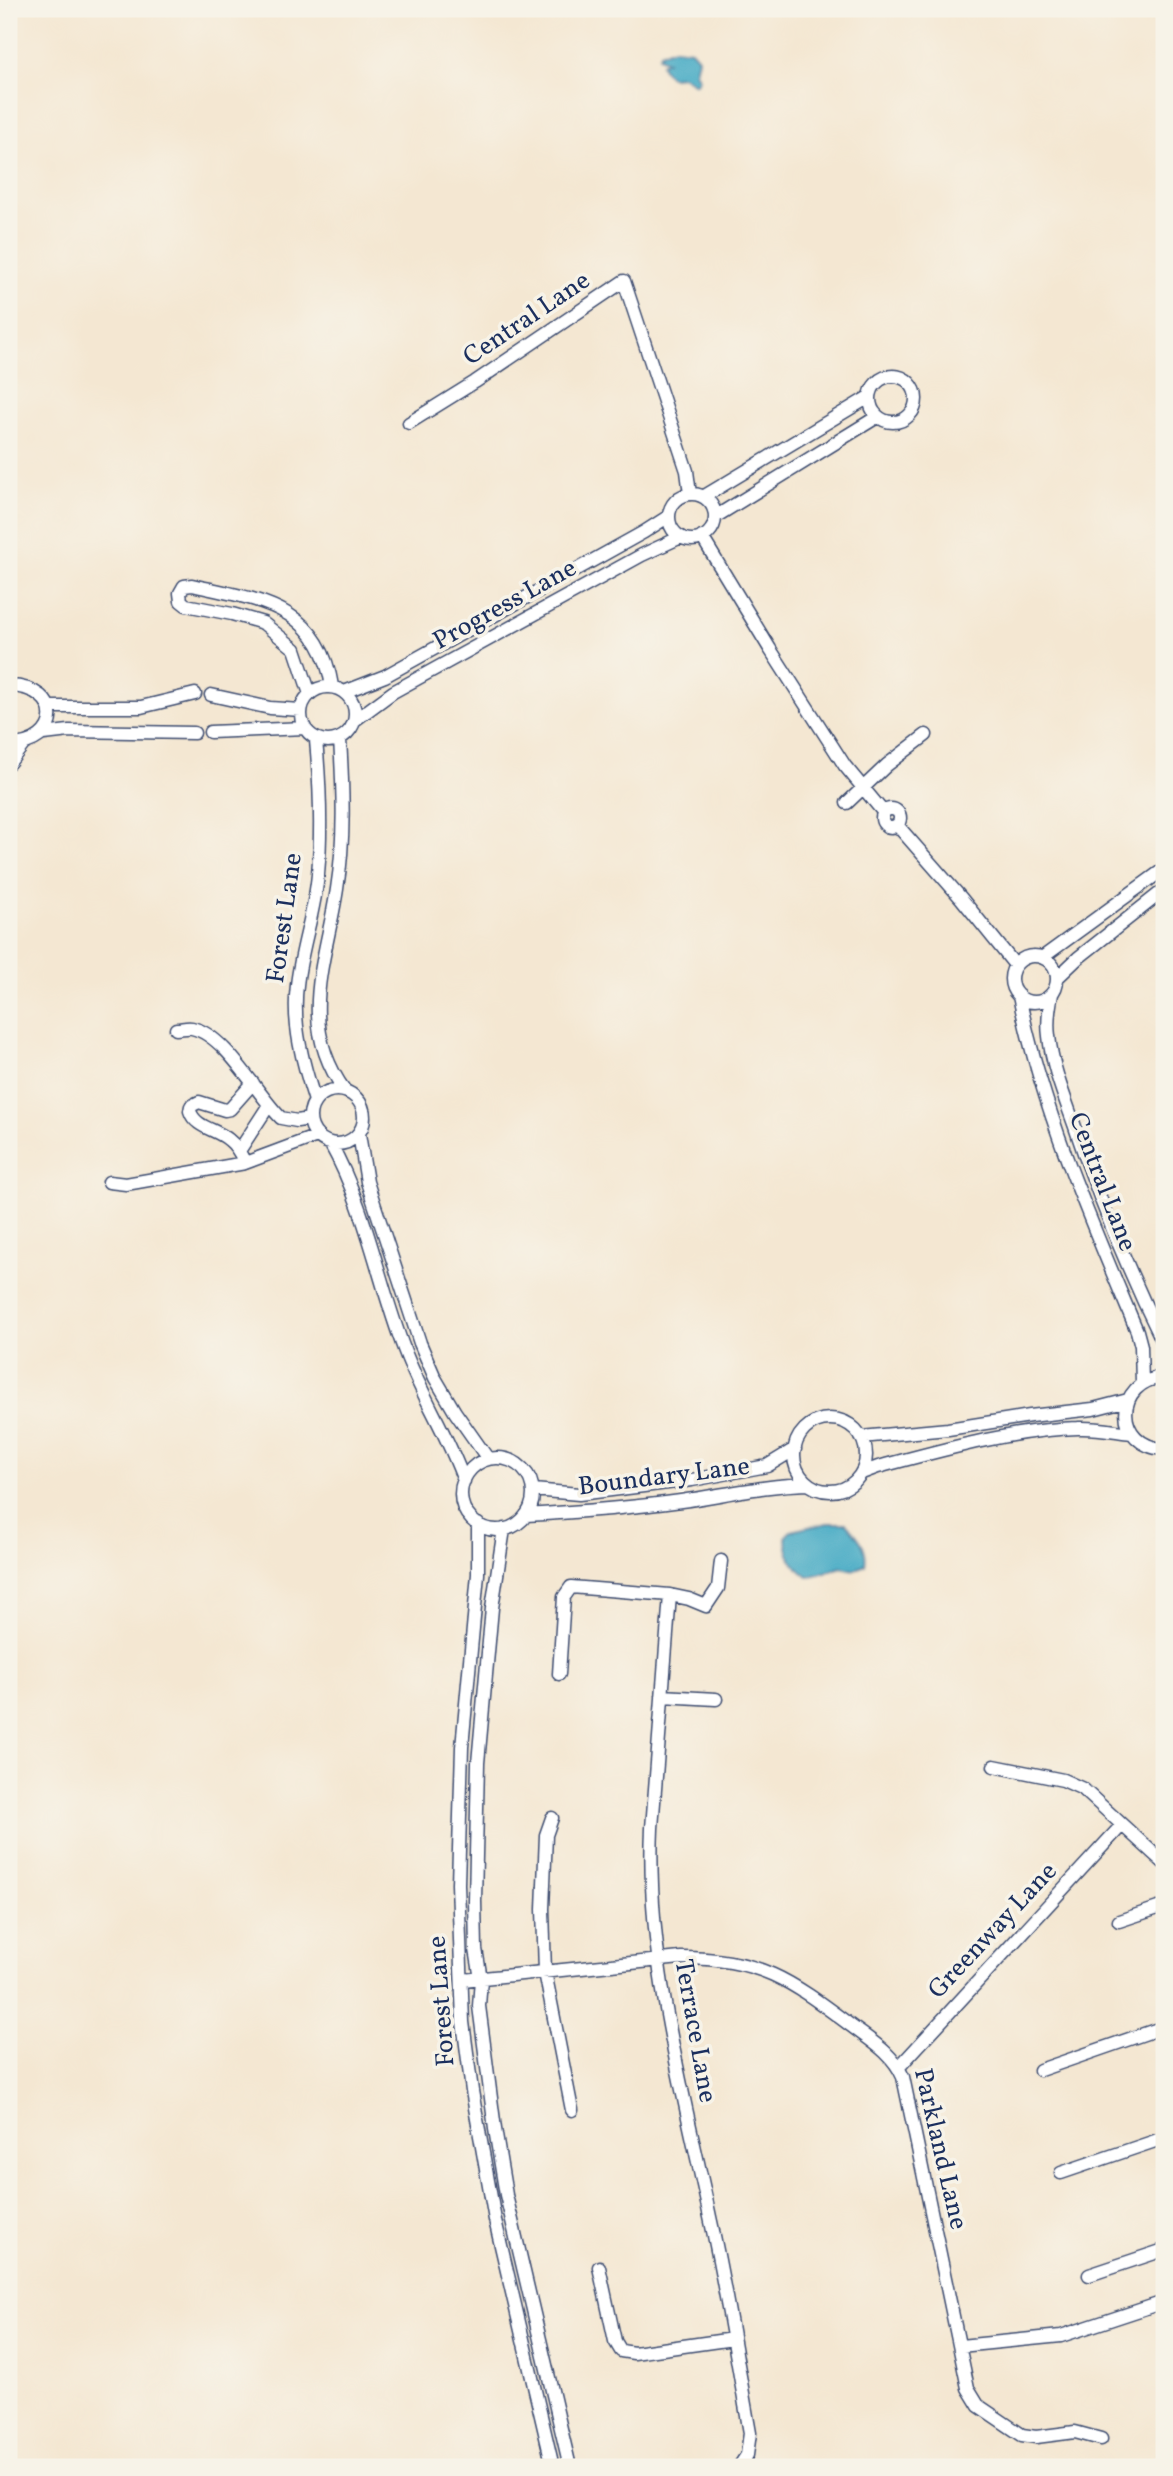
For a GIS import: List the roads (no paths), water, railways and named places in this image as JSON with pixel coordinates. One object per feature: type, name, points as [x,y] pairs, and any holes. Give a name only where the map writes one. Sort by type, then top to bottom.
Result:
[{"type":"street","name":"Central Lane","points":[[409,423],[475,382],[624,281],[687,471],[690,494]]},
{"type":"street","points":[[890,376],[909,382],[915,391],[916,401],[913,411],[906,419],[896,423],[877,417],[870,408],[869,397],[880,379],[890,376]]},
{"type":"street","points":[[704,497],[869,397]]},
{"type":"street","points":[[715,517],[877,417]]},
{"type":"street","points":[[690,494],[704,497],[713,509],[715,517],[712,529],[696,540],[681,537],[672,528],[669,516],[673,503],[690,494]]},
{"type":"street","name":"Progress Lane","points":[[338,689],[385,676],[669,516]]},
{"type":"street","name":"Progress Lane","points":[[355,720],[393,692],[642,555],[681,537]]},
{"type":"street","points":[[702,537],[845,766],[884,813],[891,809],[897,811],[900,820],[897,825],[1015,965],[1027,957],[1042,957],[1164,869]]},
{"type":"street","points":[[310,694],[295,649],[284,639],[263,623],[186,605],[181,601],[180,593],[184,586],[192,585],[262,601],[291,615],[313,636],[328,662],[338,689],[354,705],[355,720],[352,728],[340,739],[331,742],[316,740],[305,729],[301,709],[310,694],[322,688],[338,689]]},
{"type":"street","points":[[9,686],[36,691],[45,698],[49,707],[49,724],[44,734],[23,745],[9,745]]},
{"type":"street","points":[[49,707],[141,707],[195,694]]},
{"type":"street","points":[[211,695],[270,708],[301,709]]},
{"type":"street","points":[[210,732],[305,729]]},
{"type":"street","points":[[44,734],[69,731],[194,733]]},
{"type":"street","points":[[847,803],[887,765],[926,735]]},
{"type":"street","name":"Forest Lane","points":[[340,739],[343,826],[337,890],[317,985],[323,1044],[330,1070],[345,1091]]},
{"type":"street","name":"Forest Lane","points":[[314,1101],[299,1044],[296,1014],[297,985],[318,875],[320,783],[316,740]]},
{"type":"street","points":[[9,763],[23,745]]},
{"type":"street","name":"Central Lane","points":[[1164,890],[1078,958],[1057,978],[1049,1010],[1049,1037],[1059,1078],[1091,1176],[1164,1344]]},
{"type":"street","points":[[1042,957],[1053,966],[1057,978]]},
{"type":"street","name":"Central Lane","points":[[1015,965],[1012,987],[1019,996],[1034,1056],[1067,1162],[1137,1331],[1141,1346],[1142,1383]]},
{"type":"street","points":[[1019,996],[1030,1002],[1038,1002],[1052,994]]},
{"type":"street","points":[[176,1029],[191,1028],[201,1031],[225,1050],[281,1118],[310,1119]]},
{"type":"street","points":[[242,1157],[229,1140],[195,1122],[190,1111],[191,1105],[199,1102],[230,1109],[253,1083]]},
{"type":"street","points":[[328,1091],[353,1094],[363,1108],[363,1126],[359,1134],[343,1144],[330,1143],[317,1136],[310,1119],[314,1101],[328,1091]]},
{"type":"street","points":[[242,1157],[269,1105]]},
{"type":"street","points":[[359,1134],[367,1182],[420,1343],[435,1378],[488,1459]]},
{"type":"street","points":[[109,1182],[126,1184],[317,1136]]},
{"type":"street","points":[[330,1143],[350,1186],[415,1379],[452,1448],[464,1480]]},
{"type":"street","points":[[861,1437],[1093,1409],[1128,1400],[1142,1383],[1164,1377]]},
{"type":"street","points":[[1128,1400],[1127,1422],[1131,1433],[1151,1448],[1164,1449]]},
{"type":"street","points":[[823,1420],[844,1422],[853,1427],[861,1437],[866,1448],[866,1461],[862,1473],[854,1483],[831,1492],[819,1490],[808,1484],[796,1467],[795,1449],[804,1430],[823,1420]]},
{"type":"street","points":[[862,1473],[891,1463],[986,1441],[1057,1429],[1131,1433]]},
{"type":"street","name":"Boundary Lane","points":[[533,1490],[579,1494],[692,1480],[767,1466],[795,1449]]},
{"type":"street","points":[[498,1457],[518,1464],[525,1471],[533,1490],[533,1499],[526,1515],[512,1526],[504,1529],[486,1528],[478,1524],[463,1505],[464,1480],[469,1471],[488,1459],[498,1457]]},
{"type":"street","name":"Boundary Lane","points":[[526,1515],[681,1501],[778,1485],[808,1484]]},
{"type":"street","name":"Forest Lane","points":[[478,1524],[479,1563],[462,1747],[458,1884],[463,2022],[495,2220],[553,2467]]},
{"type":"street","name":"Forest Lane","points":[[504,1529],[497,1566],[482,1708],[478,1776],[475,1901],[476,1949],[481,1979],[479,2006],[506,2195],[570,2467]]},
{"type":"street","points":[[559,1674],[564,1597],[571,1587],[670,1595],[706,1606],[718,1588],[720,1561]]},
{"type":"street","points":[[479,1563],[497,1566]]},
{"type":"street","name":"Terrace Lane","points":[[670,1595],[650,1863],[659,1960],[750,2433],[747,2455],[739,2467]]},
{"type":"street","points":[[662,1696],[716,1699]]},
{"type":"street","points":[[994,1766],[1074,1783],[1083,1788],[1164,1863]]},
{"type":"street","points":[[552,1818],[546,1835],[543,1909],[545,1972],[572,2110]]},
{"type":"street","name":"Greenway Lane","points":[[899,2067],[1122,1825]]},
{"type":"street","points":[[1119,1921],[1164,1906]]},
{"type":"street","name":"Parkland Lane","points":[[463,1980],[659,1960],[709,1958],[738,1962],[765,1970],[789,1981],[813,1998],[885,2051],[899,2067],[908,2092],[968,2388],[973,2398],[979,2406],[1022,2435],[1036,2437],[1074,2432],[1101,2439]]},
{"type":"street","points":[[1040,2070],[1164,2027]]},
{"type":"street","points":[[1061,2173],[1164,2138]]},
{"type":"street","points":[[1088,2275],[1164,2250]]},
{"type":"street","points":[[599,2267],[615,2341],[621,2351],[634,2353],[733,2339]]},
{"type":"street","points":[[960,2346],[1061,2336],[1164,2302]]},
{"type":"water","points":[[674,48],[691,50],[698,58],[695,72],[699,79],[695,84],[682,76],[671,77],[664,71],[661,64],[667,61],[659,57],[660,53]]},
{"type":"water","points":[[828,1523],[846,1523],[863,1547],[865,1565],[855,1570],[842,1567],[808,1577],[791,1559],[786,1536],[791,1531]]}]
